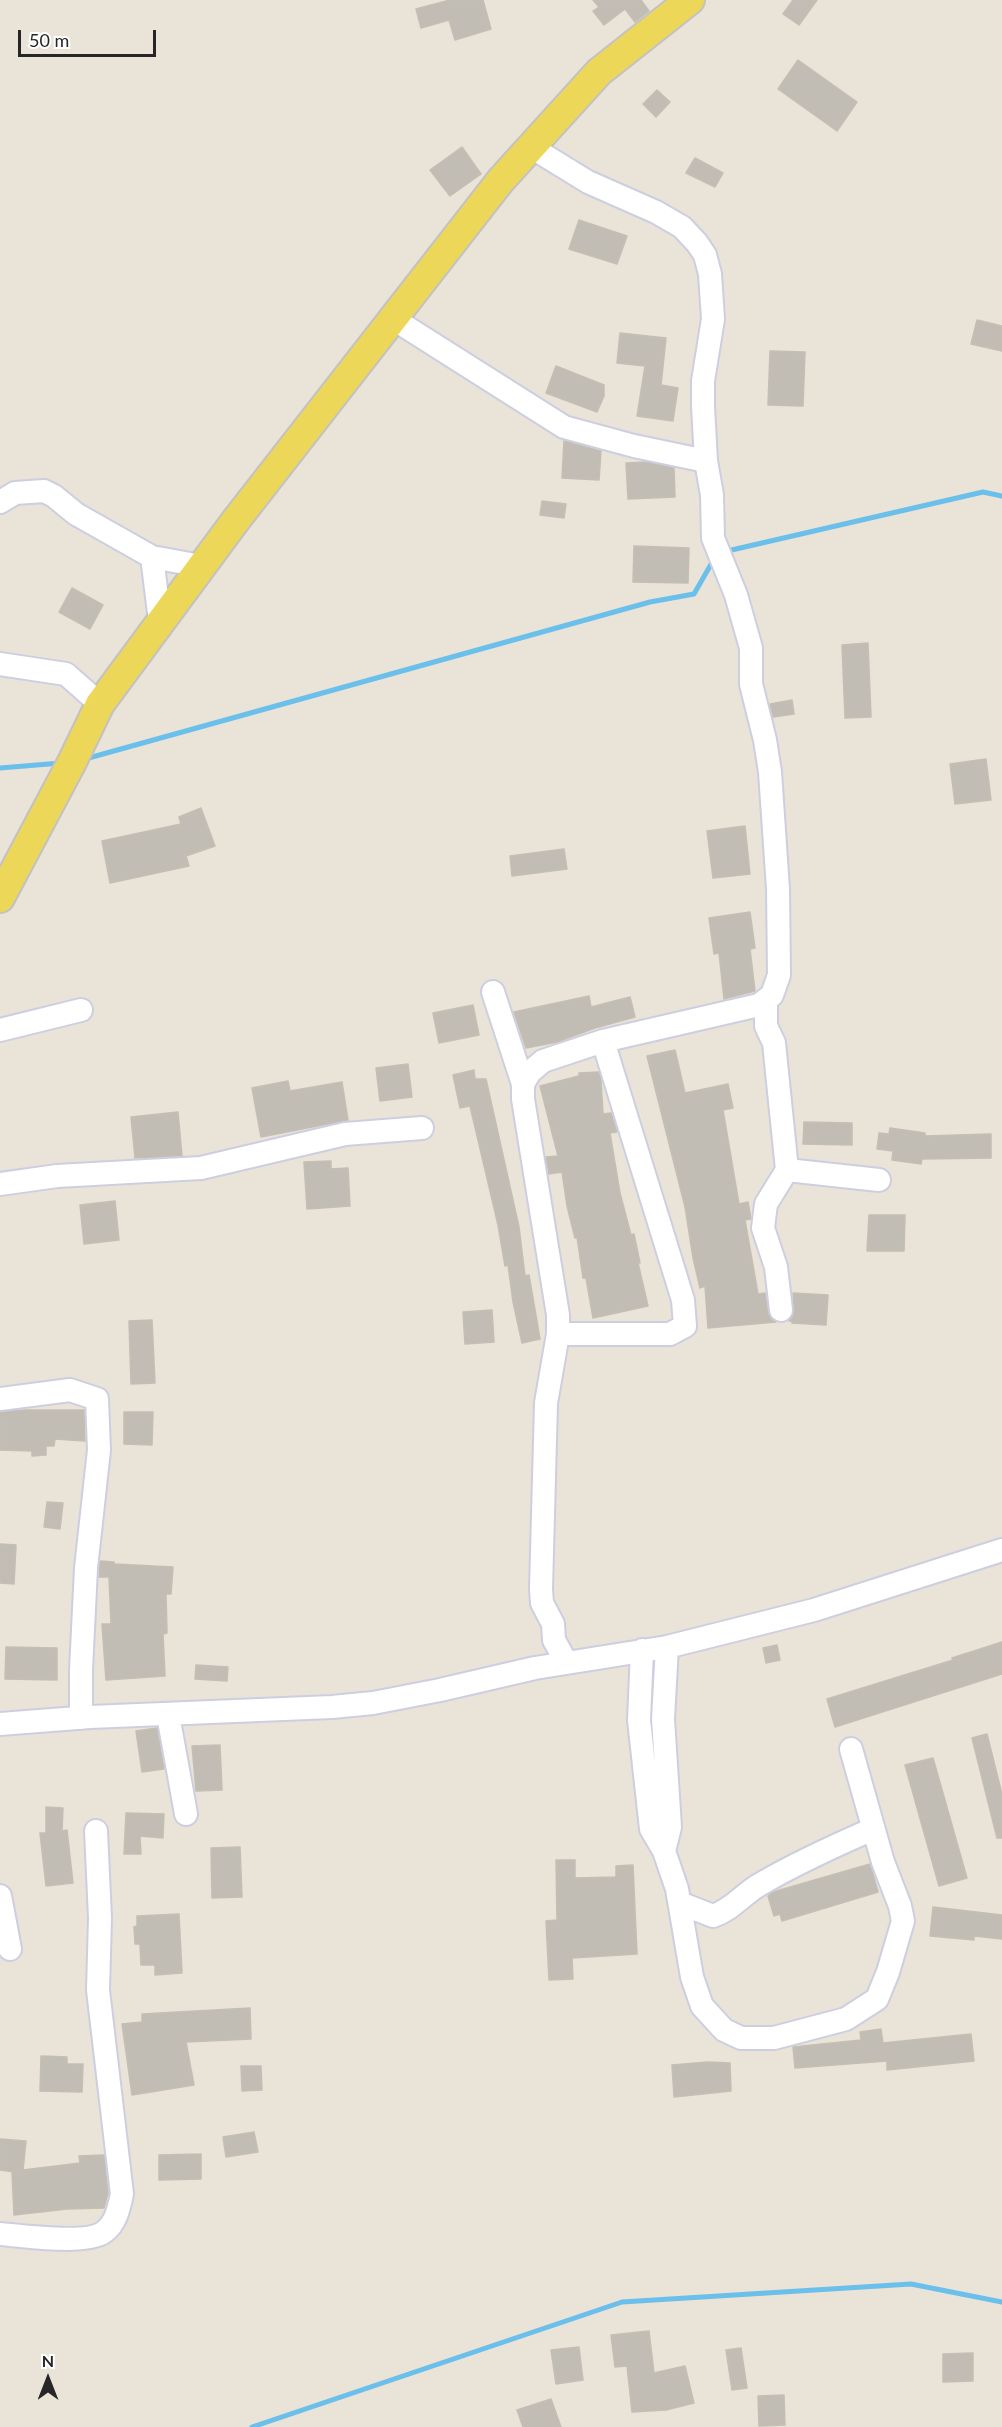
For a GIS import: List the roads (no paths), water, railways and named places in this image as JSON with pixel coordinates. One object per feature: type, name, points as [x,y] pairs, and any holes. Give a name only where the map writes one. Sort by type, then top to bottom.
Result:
[{"type":"main road","points":[[0,898],[100,704],[201,566],[501,180],[599,72],[690,0]]},
{"type":"street","points":[[523,1084],[530,1071],[543,1060],[603,1041],[748,1009],[766,1001],[772,995],[779,975],[778,889],[770,772],[765,740],[751,684],[751,648],[748,634],[736,595],[713,538],[712,495],[706,461],[703,381],[713,302],[705,255],[682,227],[656,212],[588,182],[531,147]]},
{"type":"street","points":[[392,318],[564,427],[634,446],[706,461]]},
{"type":"street","points":[[0,502],[15,493],[44,491],[76,514],[152,557],[201,566]]},
{"type":"street","points":[[152,557],[160,621]]},
{"type":"street","points":[[0,664],[66,674],[100,704]]},
{"type":"street","points":[[493,992],[523,1084],[523,1099],[558,1315],[558,1334],[546,1403],[541,1589],[542,1603],[553,1624],[555,1640],[566,1662]]},
{"type":"street","points":[[766,1001],[766,1026],[774,1043],[788,1170],[766,1204],[763,1228],[776,1268],[781,1310]]},
{"type":"street","points":[[0,1030],[81,1010]]},
{"type":"street","points":[[558,1334],[670,1334],[685,1326],[683,1300],[603,1041]]},
{"type":"street","points":[[0,1184],[57,1176],[201,1168],[345,1134],[422,1128]]},
{"type":"street","points":[[788,1170],[879,1180]]},
{"type":"street","points":[[0,1399],[70,1390],[97,1399],[99,1450],[85,1587],[81,1718]]},
{"type":"street","points":[[0,1724],[373,1703],[566,1662],[667,1647],[814,1610],[1002,1550]]},
{"type":"street","points":[[663,1851],[670,1827],[663,1719],[667,1647]]},
{"type":"street","points":[[642,1650],[639,1720],[651,1829],[674,1879],[692,1977],[702,2006],[724,2030],[741,2038],[774,2038],[846,2019],[877,1999],[900,1938],[903,1922],[900,1906],[873,1829],[851,1749]]},
{"type":"street","points":[[168,1716],[186,1814]]},
{"type":"street","points":[[680,1903],[712,1916],[728,1911],[756,1887],[803,1860],[873,1829]]},
{"type":"street","points":[[0,2234],[50,2238],[103,2233],[116,2219],[119,2208],[122,2194],[98,1990],[100,1918],[96,1832]]},
{"type":"street","points":[[0,1896],[10,1949]]},
{"type":"waterway","points":[[723,552],[983,492],[1002,496]]},
{"type":"waterway","points":[[85,759],[650,602],[694,594],[714,559]]},
{"type":"waterway","points":[[0,768],[61,763]]},
{"type":"waterway","points":[[252,2427],[622,2302],[911,2284],[1002,2302]]}]
